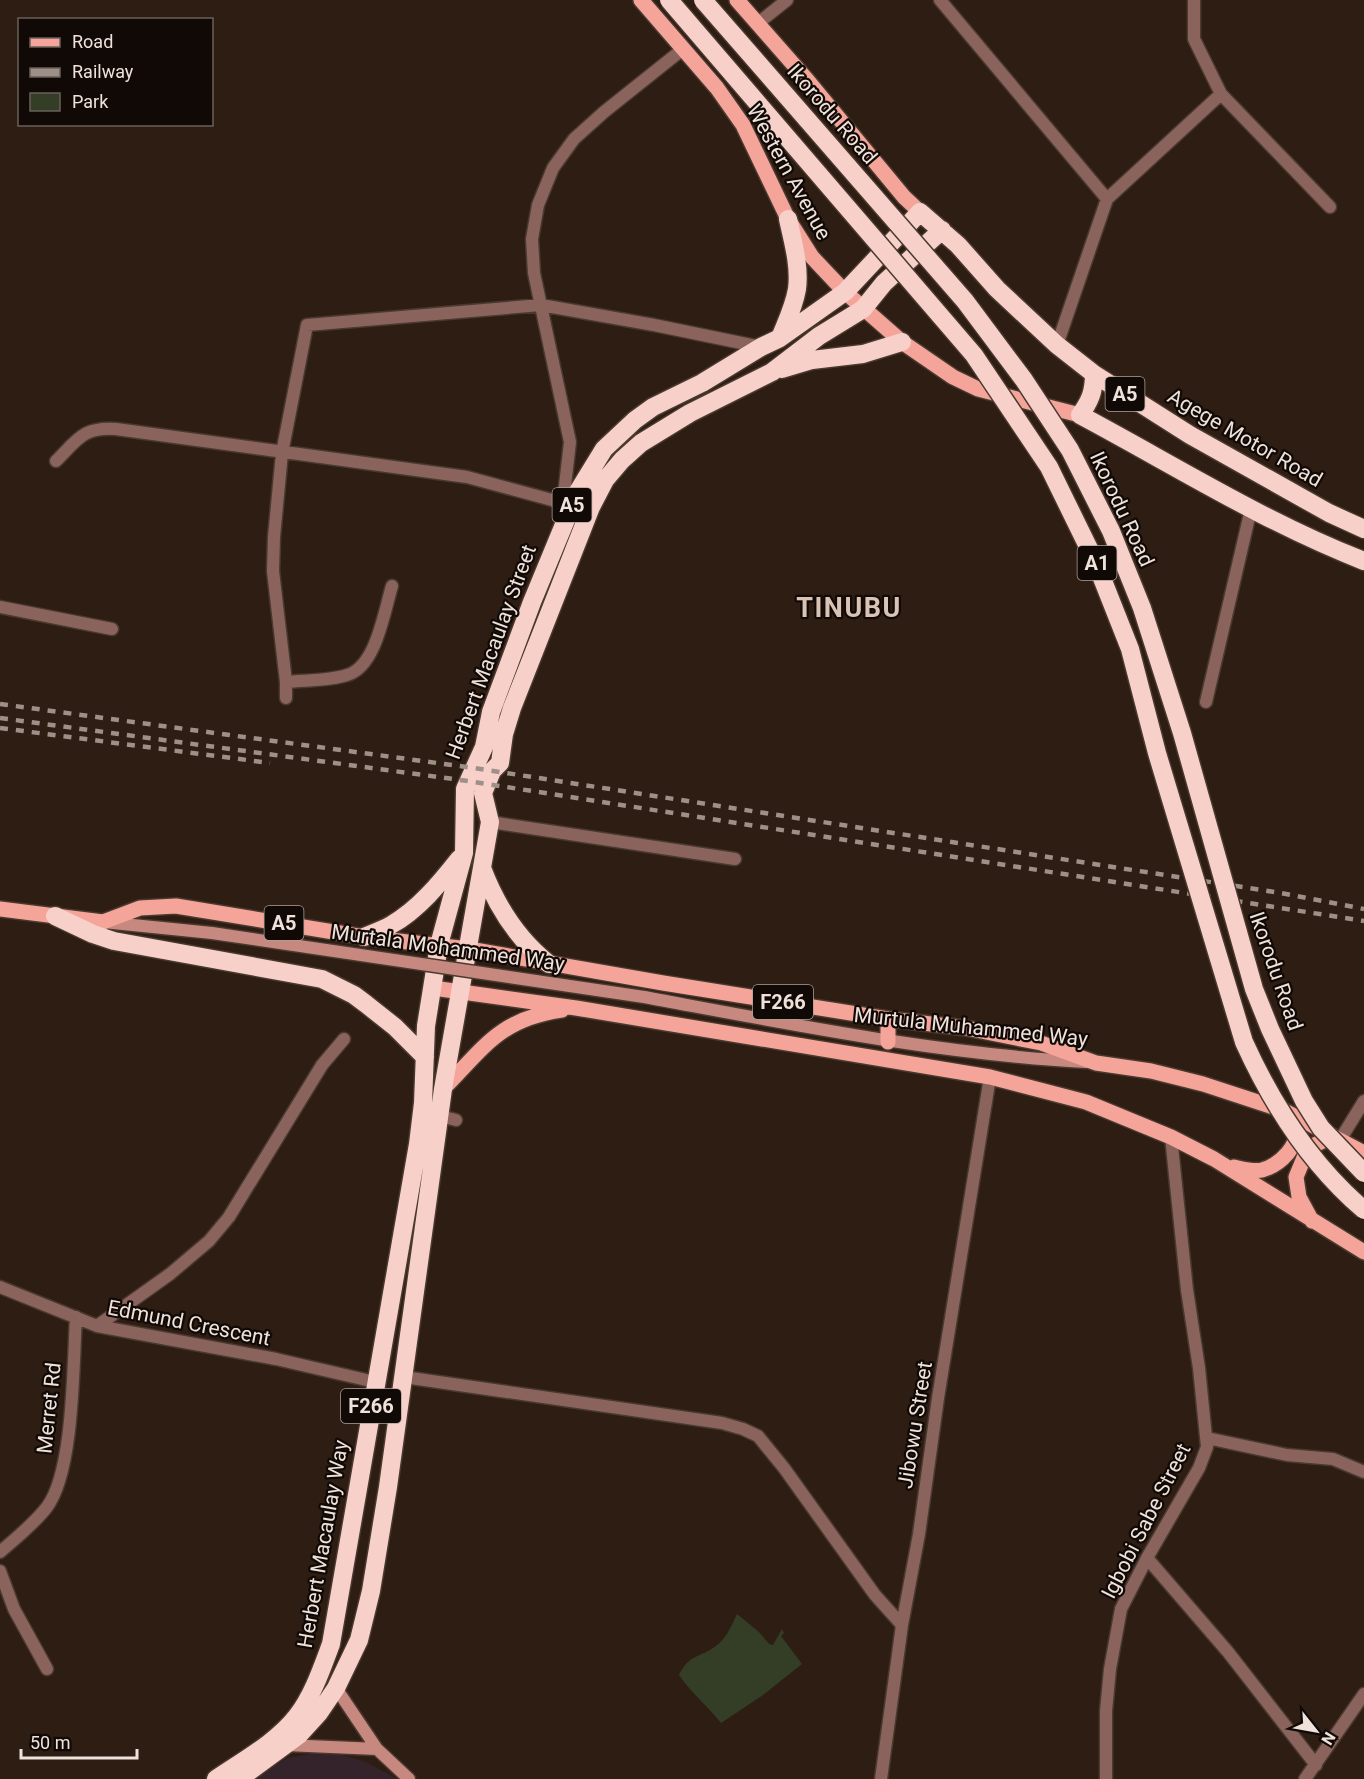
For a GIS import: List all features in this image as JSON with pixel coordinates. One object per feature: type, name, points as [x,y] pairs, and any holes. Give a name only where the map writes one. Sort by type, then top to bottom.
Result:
[{"type":"highway","name":"A1","points":[[669,0],[974,355],[1049,467],[1096,563],[1130,649],[1157,753],[1244,1042],[1263,1084],[1311,1157],[1364,1210]]},
{"type":"highway","name":"Ikorodu Road","points":[[703,0],[965,301],[1024,380],[1070,450],[1110,531],[1142,608],[1182,733],[1254,989],[1266,1019],[1321,1128],[1364,1173]]},
{"type":"highway","name":"Agege Motor Road","points":[[920,212],[942,230],[997,289],[1057,345],[1094,374],[1190,435],[1329,513],[1364,529]]},
{"type":"highway","name":"Herbert Macaulay Street","points":[[433,988],[439,945],[464,853],[465,789],[484,747],[494,703],[565,511],[592,467],[604,449],[635,420],[653,407],[702,383],[761,347],[780,339],[845,292],[920,212]]},
{"type":"highway","points":[[780,339],[797,289],[798,270],[788,219]]},
{"type":"highway","name":"Herbert Macaulay Street","points":[[461,990],[490,822],[483,793],[485,784],[492,771],[500,763],[504,734],[523,677],[591,507],[605,480],[622,460],[661,429],[772,372],[819,336],[863,309],[884,282],[942,230]]},
{"type":"highway","points":[[772,372],[812,360],[863,354],[902,342]]},
{"type":"highway","points":[[1080,415],[1094,390],[1094,374]]},
{"type":"highway","name":"A5","points":[[1080,415],[1251,509],[1318,543],[1364,561]]},
{"type":"highway","points":[[364,937],[391,925],[411,910],[446,876],[464,853]]},
{"type":"highway","points":[[482,868],[492,894],[512,925],[536,954],[549,964]]},
{"type":"highway","points":[[55,916],[93,934],[114,940],[322,979],[354,995],[366,1004],[395,1027],[425,1057]]},
{"type":"highway","name":"Herbert Macaulay Way","points":[[216,1779],[277,1737],[298,1715],[322,1668],[336,1618],[375,1382],[418,1144],[423,1103],[426,1026],[433,988]]},
{"type":"highway","name":"F266","points":[[239,1779],[299,1735],[319,1713],[336,1688],[359,1640],[371,1591],[404,1377],[448,1118],[443,1089],[461,990]]},
{"type":"main road","name":"Western Avenue","points":[[641,0],[717,88],[743,125],[788,219],[812,257],[845,292],[902,342],[953,377],[978,389],[1080,415]]},
{"type":"main road","points":[[737,0],[752,12],[904,198],[920,212]]},
{"type":"main road","name":"A5","points":[[0,909],[103,922],[140,908],[176,906],[364,937],[469,950]]},
{"type":"main road","name":"Murtala Mohammed Way","points":[[103,922],[212,933],[644,997]]},
{"type":"main road","name":"Murtula Muhammed Way","points":[[469,950],[888,1019],[966,1028],[1030,1041],[1096,1063]]},
{"type":"main road","name":"Murtula Muhammed Way","points":[[433,988],[461,990],[576,1008],[990,1077]]},
{"type":"main road","name":"Murtula Muhammed Way","points":[[644,997],[888,1042],[1041,1060],[1096,1063]]},
{"type":"main road","points":[[443,1089],[478,1051],[511,1026],[545,1013],[576,1008]]},
{"type":"main road","points":[[888,1019],[888,1042]]},
{"type":"main road","name":"F266","points":[[1096,1063],[1151,1071],[1203,1084],[1285,1111],[1364,1153]]},
{"type":"main road","points":[[990,1077],[1086,1102],[1171,1137],[1228,1167],[1364,1252]]},
{"type":"main road","points":[[1228,1167],[1261,1171],[1281,1162],[1289,1151],[1297,1130],[1296,1124],[1285,1111]]},
{"type":"main road","points":[[1312,1221],[1299,1197],[1296,1176],[1308,1148],[1325,1140],[1343,1141]]},
{"type":"main road","points":[[336,1688],[376,1749],[409,1779]]},
{"type":"main road","points":[[284,1745],[376,1749]]},
{"type":"street","points":[[752,12],[787,0]]},
{"type":"street","points":[[940,0],[1107,200]]},
{"type":"street","points":[[1194,0],[1194,39],[1221,94],[1330,207]]},
{"type":"street","points":[[56,460],[83,434],[99,428],[141,432],[467,477],[565,511],[570,442],[534,273],[532,239],[538,205],[553,168],[574,139],[683,49]]},
{"type":"street","points":[[1057,345],[1107,200],[1221,94]]},
{"type":"street","points":[[286,698],[273,571],[274,537],[282,453],[307,325],[541,305],[761,347]]},
{"type":"street","points":[[1206,702],[1251,509]]},
{"type":"street","points":[[286,682],[346,676],[360,670],[372,653],[392,586]]},
{"type":"street","points":[[0,607],[112,629]]},
{"type":"street","points":[[490,822],[735,859]]},
{"type":"street","points":[[97,1326],[170,1274],[208,1241],[229,1217],[322,1065],[344,1039]]},
{"type":"street","name":"Jibowu Street","points":[[881,1779],[902,1625],[990,1077]]},
{"type":"street","points":[[1343,1141],[1364,1101]]},
{"type":"street","name":"Igbobi Sabe Street","points":[[1106,1779],[1106,1711],[1121,1609],[1147,1558],[1199,1468],[1207,1447],[1171,1137]]},
{"type":"street","name":"Edmund Crescent","points":[[0,1287],[97,1326],[276,1359],[375,1382]]},
{"type":"street","name":"Merret Rd","points":[[0,1552],[36,1520],[48,1505],[60,1478],[68,1443],[76,1317]]},
{"type":"street","points":[[404,1377],[722,1423],[743,1428],[758,1436],[789,1475],[874,1594],[902,1625]]},
{"type":"street","points":[[1207,1438],[1287,1455],[1333,1459],[1364,1472]]},
{"type":"street","points":[[1147,1558],[1228,1652],[1316,1765]]},
{"type":"street","points":[[0,1571],[14,1609],[47,1669]]},
{"type":"street","points":[[1305,1779],[1364,1694]]},
{"type":"shaded area","points":[[316,1753],[343,1755],[366,1762],[397,1779],[256,1779],[287,1758]]},
{"type":"green space","points":[[737,1614],[759,1632],[769,1644],[773,1645],[782,1629],[784,1633],[781,1636],[802,1664],[763,1695],[721,1723],[679,1675],[687,1663],[723,1640]]},
{"type":"railway","points":[[0,704],[474,768],[1281,893],[1364,909]]},
{"type":"railway","points":[[0,718],[468,781],[1364,921]]},
{"type":"railway","points":[[0,728],[270,763]]},
{"type":"district","name":"TINUBU","points":[[849,608]]}]
